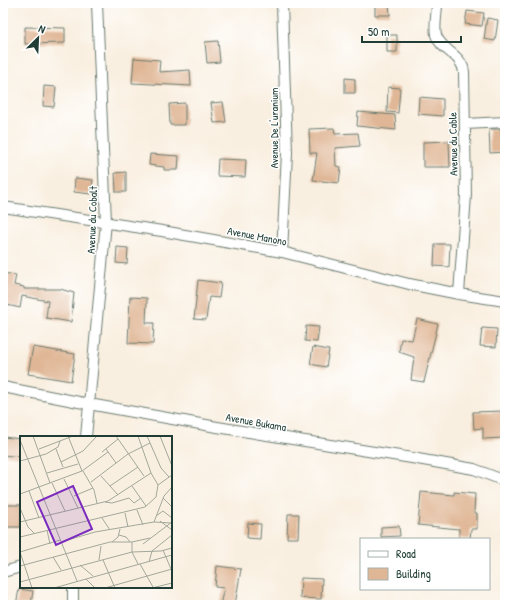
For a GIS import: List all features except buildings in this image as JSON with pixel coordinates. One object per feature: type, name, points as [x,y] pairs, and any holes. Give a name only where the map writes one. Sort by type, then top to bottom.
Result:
[{"type":"street","name":"Avenue du Cobalt","points":[[86,436],[106,222],[97,3]]},
{"type":"street","name":"Avenue De L'uranium","points":[[282,3],[287,153],[282,252]]},
{"type":"street","name":"Avenue du Cable","points":[[437,3],[436,30],[438,37],[463,65],[466,195],[459,294]]},
{"type":"street","points":[[465,124],[505,122]]},
{"type":"street","name":"Avenue Manono","points":[[3,207],[106,222],[282,252],[409,284],[505,301]]},
{"type":"street","name":"Avenue Bukama","points":[[3,387],[89,404],[312,443],[412,458],[474,470],[505,481]]},
{"type":"street","points":[[3,572],[20,567]]},
{"type":"street","points":[[73,588],[73,605]]}]
